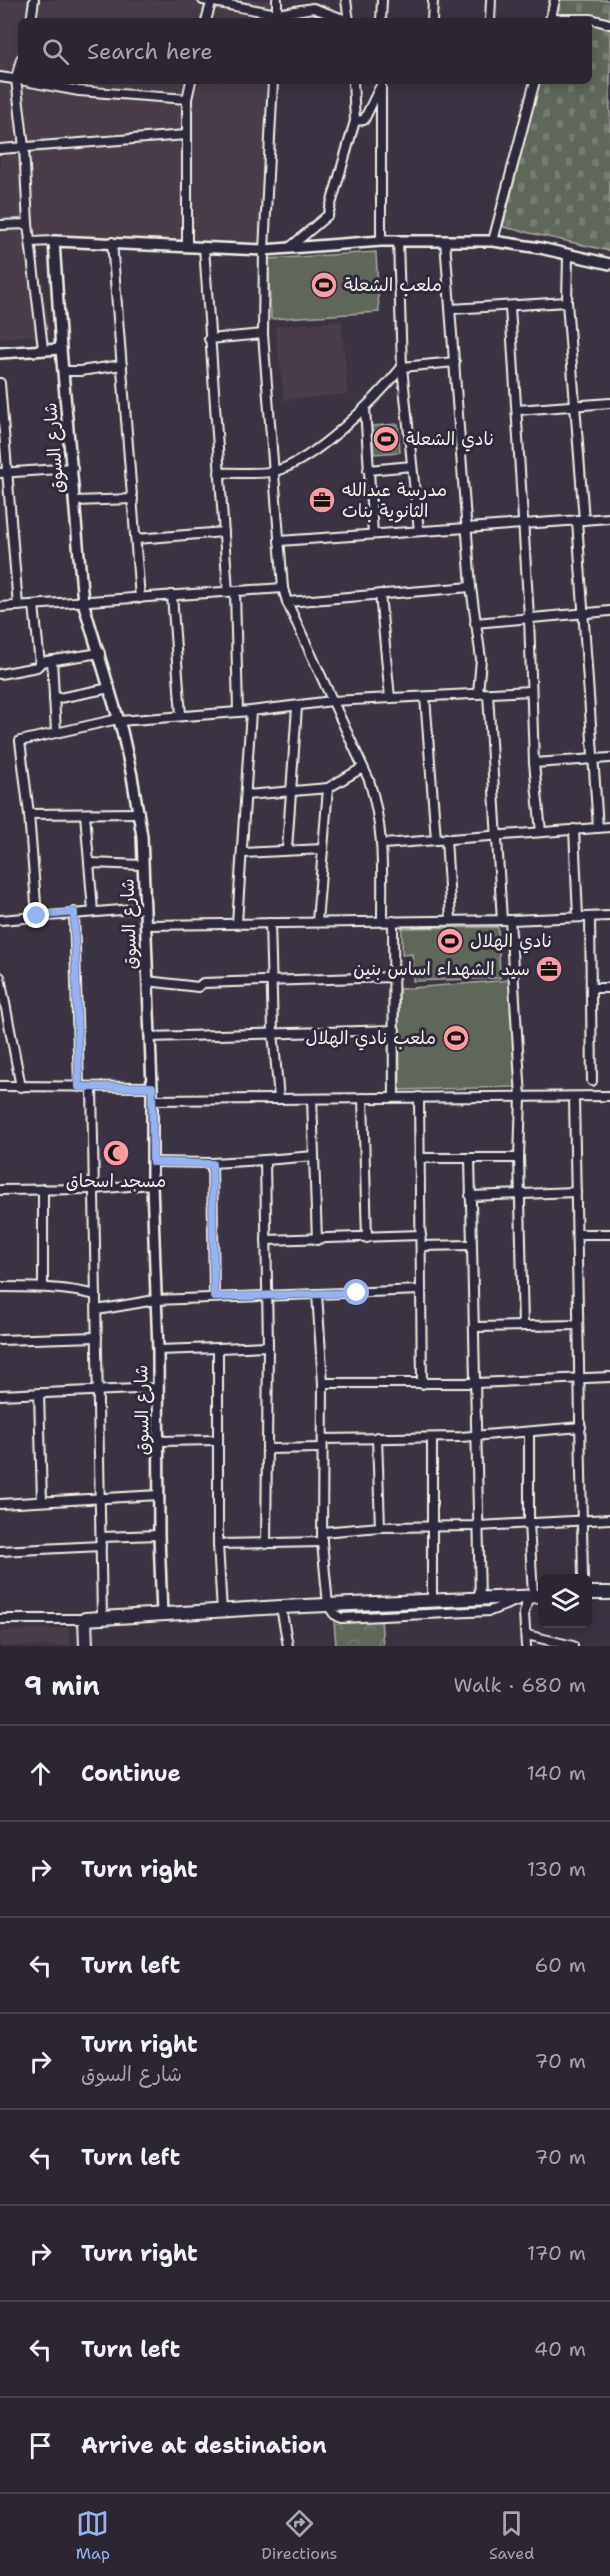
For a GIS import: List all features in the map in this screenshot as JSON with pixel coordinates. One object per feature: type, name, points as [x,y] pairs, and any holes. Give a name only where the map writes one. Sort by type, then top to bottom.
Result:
[{"type":"main road","points":[[592,1593],[610,1593]]},
{"type":"main road","points":[[86,1646],[85,1619],[102,1617],[535,1596]]},
{"type":"street","points":[[31,18],[34,0]]},
{"type":"street","points":[[276,17],[277,0]]},
{"type":"street","points":[[381,18],[382,0]]},
{"type":"street","points":[[432,18],[433,0]]},
{"type":"street","points":[[490,18],[491,0]]},
{"type":"street","points":[[550,18],[555,0]]},
{"type":"street","points":[[206,18],[207,1],[276,17],[313,8],[335,18]]},
{"type":"street","points":[[347,1],[349,18]]},
{"type":"street","points":[[592,19],[610,24]]},
{"type":"street","points":[[0,77],[18,80]]},
{"type":"street","points":[[20,84],[28,224],[43,348]]},
{"type":"street","points":[[41,84],[79,91],[187,99]]},
{"type":"street","points":[[187,246],[186,135],[187,99],[190,84]]},
{"type":"street","points":[[273,84],[264,250],[263,334],[283,588],[287,602],[362,768],[378,810],[383,844],[382,921]]},
{"type":"street","points":[[290,248],[328,214],[355,121],[353,84]]},
{"type":"street","points":[[355,121],[364,120],[381,84]]},
{"type":"street","points":[[381,84],[381,241]]},
{"type":"street","points":[[494,241],[534,84]]},
{"type":"street","points":[[0,149],[186,135]]},
{"type":"street","points":[[0,225],[28,224]]},
{"type":"street","name":"شارع السوق","points":[[54,241],[60,349],[73,468],[83,602],[110,688],[139,813],[152,1087],[152,1184],[158,1350],[162,1615]]},
{"type":"street","points":[[30,242],[112,242],[264,250],[381,241],[494,241],[540,248],[610,264]]},
{"type":"street","points":[[398,241],[402,367],[419,531]]},
{"type":"street","points":[[445,241],[471,587],[481,659],[478,694]]},
{"type":"street","points":[[112,242],[140,598]]},
{"type":"street","points":[[204,248],[238,712]]},
{"type":"street","points":[[568,256],[567,302],[576,406],[584,613],[598,828]]},
{"type":"street","points":[[451,309],[567,302]]},
{"type":"street","points":[[510,307],[529,617],[534,763],[541,832]]},
{"type":"street","points":[[209,339],[263,334]]},
{"type":"street","points":[[0,353],[43,348],[60,349]]},
{"type":"street","points":[[219,473],[275,471],[303,457],[343,428],[378,396],[402,367],[455,362]]},
{"type":"street","points":[[64,371],[122,365]]},
{"type":"street","points":[[0,383],[4,473],[18,606]]},
{"type":"street","points":[[517,410],[610,403]]},
{"type":"street","points":[[365,408],[373,534]]},
{"type":"street","points":[[368,470],[412,466]]},
{"type":"street","points":[[4,473],[73,468]]},
{"type":"street","points":[[75,501],[133,499]]},
{"type":"street","points":[[279,541],[610,518]]},
{"type":"street","points":[[136,539],[224,532]]},
{"type":"street","points":[[287,602],[471,587]]},
{"type":"street","points":[[0,607],[283,588]]},
{"type":"street","points":[[380,594],[390,698]]},
{"type":"street","points":[[172,595],[181,715]]},
{"type":"street","points":[[34,605],[41,662]]},
{"type":"street","points":[[475,623],[610,611]]},
{"type":"street","points":[[0,674],[37,667],[41,662],[100,654]]},
{"type":"street","points":[[52,660],[56,732]]},
{"type":"street","points":[[54,699],[110,688]]},
{"type":"street","points":[[37,916],[29,814],[20,741],[118,720],[297,707],[332,701],[531,691]]},
{"type":"street","points":[[488,694],[521,1097],[519,1196],[523,1326]]},
{"type":"street","points":[[425,697],[436,839]]},
{"type":"street","points":[[286,849],[297,707]]},
{"type":"street","points":[[237,923],[244,853],[251,711]]},
{"type":"street","points":[[534,763],[610,758]]},
{"type":"street","points":[[246,795],[328,788],[362,768]]},
{"type":"street","points":[[316,922],[328,788]]},
{"type":"street","points":[[29,814],[139,813]]},
{"type":"street","points":[[86,814],[93,911]]},
{"type":"street","points":[[383,844],[610,826]]},
{"type":"street","points":[[574,829],[578,917]]},
{"type":"street","points":[[446,838],[451,920]]},
{"type":"street","points":[[244,853],[286,849],[322,849]]},
{"type":"street","points":[[90,863],[143,866]]},
{"type":"street","points":[[0,920],[74,912],[145,908]]},
{"type":"street","points":[[74,912],[79,1087]]},
{"type":"street","points":[[146,925],[506,920],[610,916]]},
{"type":"street","points":[[590,917],[592,1081]]},
{"type":"street","points":[[393,921],[394,1097]]},
{"type":"street","points":[[270,922],[273,1032],[279,1099]]},
{"type":"street","points":[[147,981],[198,987],[203,983],[271,979],[394,977]]},
{"type":"street","points":[[0,980],[21,1086]]},
{"type":"street","points":[[591,988],[610,988]]},
{"type":"street","points":[[150,1036],[395,1030]]},
{"type":"street","points":[[0,1086],[152,1087]]},
{"type":"street","points":[[92,1087],[102,1617]]},
{"type":"street","points":[[152,1100],[610,1096]]},
{"type":"street","points":[[419,1097],[423,1384]]},
{"type":"street","points":[[363,1098],[367,1238]]},
{"type":"street","points":[[574,1098],[584,1574]]},
{"type":"street","points":[[312,1099],[317,1240]]},
{"type":"street","points":[[153,1162],[212,1164],[314,1156]]},
{"type":"street","points":[[419,1158],[519,1158]]},
{"type":"street","points":[[470,1158],[480,1599]]},
{"type":"street","points":[[265,1160],[268,1346],[266,1544]]},
{"type":"street","points":[[212,1164],[214,1297]]},
{"type":"street","points":[[0,1190],[94,1189],[152,1184]]},
{"type":"street","points":[[43,1190],[43,1287]]},
{"type":"street","points":[[470,1196],[519,1196],[576,1192]]},
{"type":"street","points":[[577,1234],[610,1234]]},
{"type":"street","points":[[266,1240],[421,1235]]},
{"type":"street","points":[[421,1246],[472,1245]]},
{"type":"street","points":[[0,1287],[72,1289],[96,1296]]},
{"type":"street","points":[[97,1310],[155,1300],[421,1290]]},
{"type":"street","points":[[317,1294],[323,1383],[322,1542],[328,1605],[337,1617],[353,1617],[490,1611],[535,1596]]},
{"type":"street","points":[[474,1327],[578,1325]]},
{"type":"street","points":[[0,1340],[97,1337]]},
{"type":"street","points":[[158,1350],[268,1346]]},
{"type":"street","points":[[218,1348],[218,1544],[222,1612]]},
{"type":"street","points":[[323,1383],[475,1383],[610,1377]]},
{"type":"street","points":[[0,1395],[158,1388]]},
{"type":"street","points":[[39,1393],[42,1500]]},
{"type":"street","points":[[323,1439],[432,1438],[581,1427]]},
{"type":"street","points":[[526,1646],[524,1613],[535,1596],[529,1523],[529,1432]]},
{"type":"street","points":[[377,1437],[380,1527]]},
{"type":"street","points":[[432,1438],[432,1600]]},
{"type":"street","points":[[159,1441],[218,1440]]},
{"type":"street","points":[[268,1449],[322,1448]]},
{"type":"street","points":[[0,1504],[159,1495]]},
{"type":"street","points":[[322,1532],[380,1527],[478,1526],[610,1520]]},
{"type":"street","points":[[0,1551],[159,1535]]},
{"type":"street","points":[[218,1544],[322,1542]]},
{"type":"street","points":[[281,1607],[287,1630],[288,1646]]},
{"type":"street","points":[[0,1619],[85,1619]]},
{"type":"street","points":[[526,1635],[573,1646]]},
{"type":"shaded area","points":[[0,0],[271,0],[270,18],[18,18],[18,84],[267,84],[261,245],[35,234],[50,334],[0,338]]},
{"type":"shaded area","points":[[342,321],[347,394],[284,400],[275,326]]},
{"type":"shaded area","points":[[69,1628],[70,1646],[0,1646],[0,1632]]},
{"type":"green space","points":[[560,0],[610,0],[610,251],[503,227],[538,84],[592,84],[592,18],[555,18]]},
{"type":"green space","name":"ملعب الشعلة","points":[[376,252],[379,312],[271,319],[268,259]]},
{"type":"green space","name":"نادي الشعلة","points":[[398,424],[400,452],[374,454],[372,426]]},
{"type":"green space","name":"نادي الهلال","points":[[498,927],[500,978],[413,981],[412,954],[402,955],[402,928]]},
{"type":"green space","name":"ملعب نادي الهلال","points":[[510,980],[515,1087],[400,1090],[399,989]]},
{"type":"green space","points":[[381,1618],[383,1646],[336,1646],[334,1621]]},
{"type":"place","name":"ملعب الشعلة","points":[[324,285]]},
{"type":"place","name":"نادي الشعلة","points":[[386,439]]},
{"type":"place","name":"مدرسة عبدالله الثانوية بنات","points":[[322,500]]},
{"type":"place","name":"نادي الهلال","points":[[450,941]]},
{"type":"place","name":"سيد الشهداء اساس بنين","points":[[549,969]]},
{"type":"place","name":"ملعب نادي الهلال","points":[[456,1038]]},
{"type":"place","name":"مسجد اسحاق","points":[[116,1153]]},
{"type":"route","points":[[37,916],[74,912],[79,1087],[152,1087],[153,1162],[212,1164],[214,1297],[357,1293]]}]
